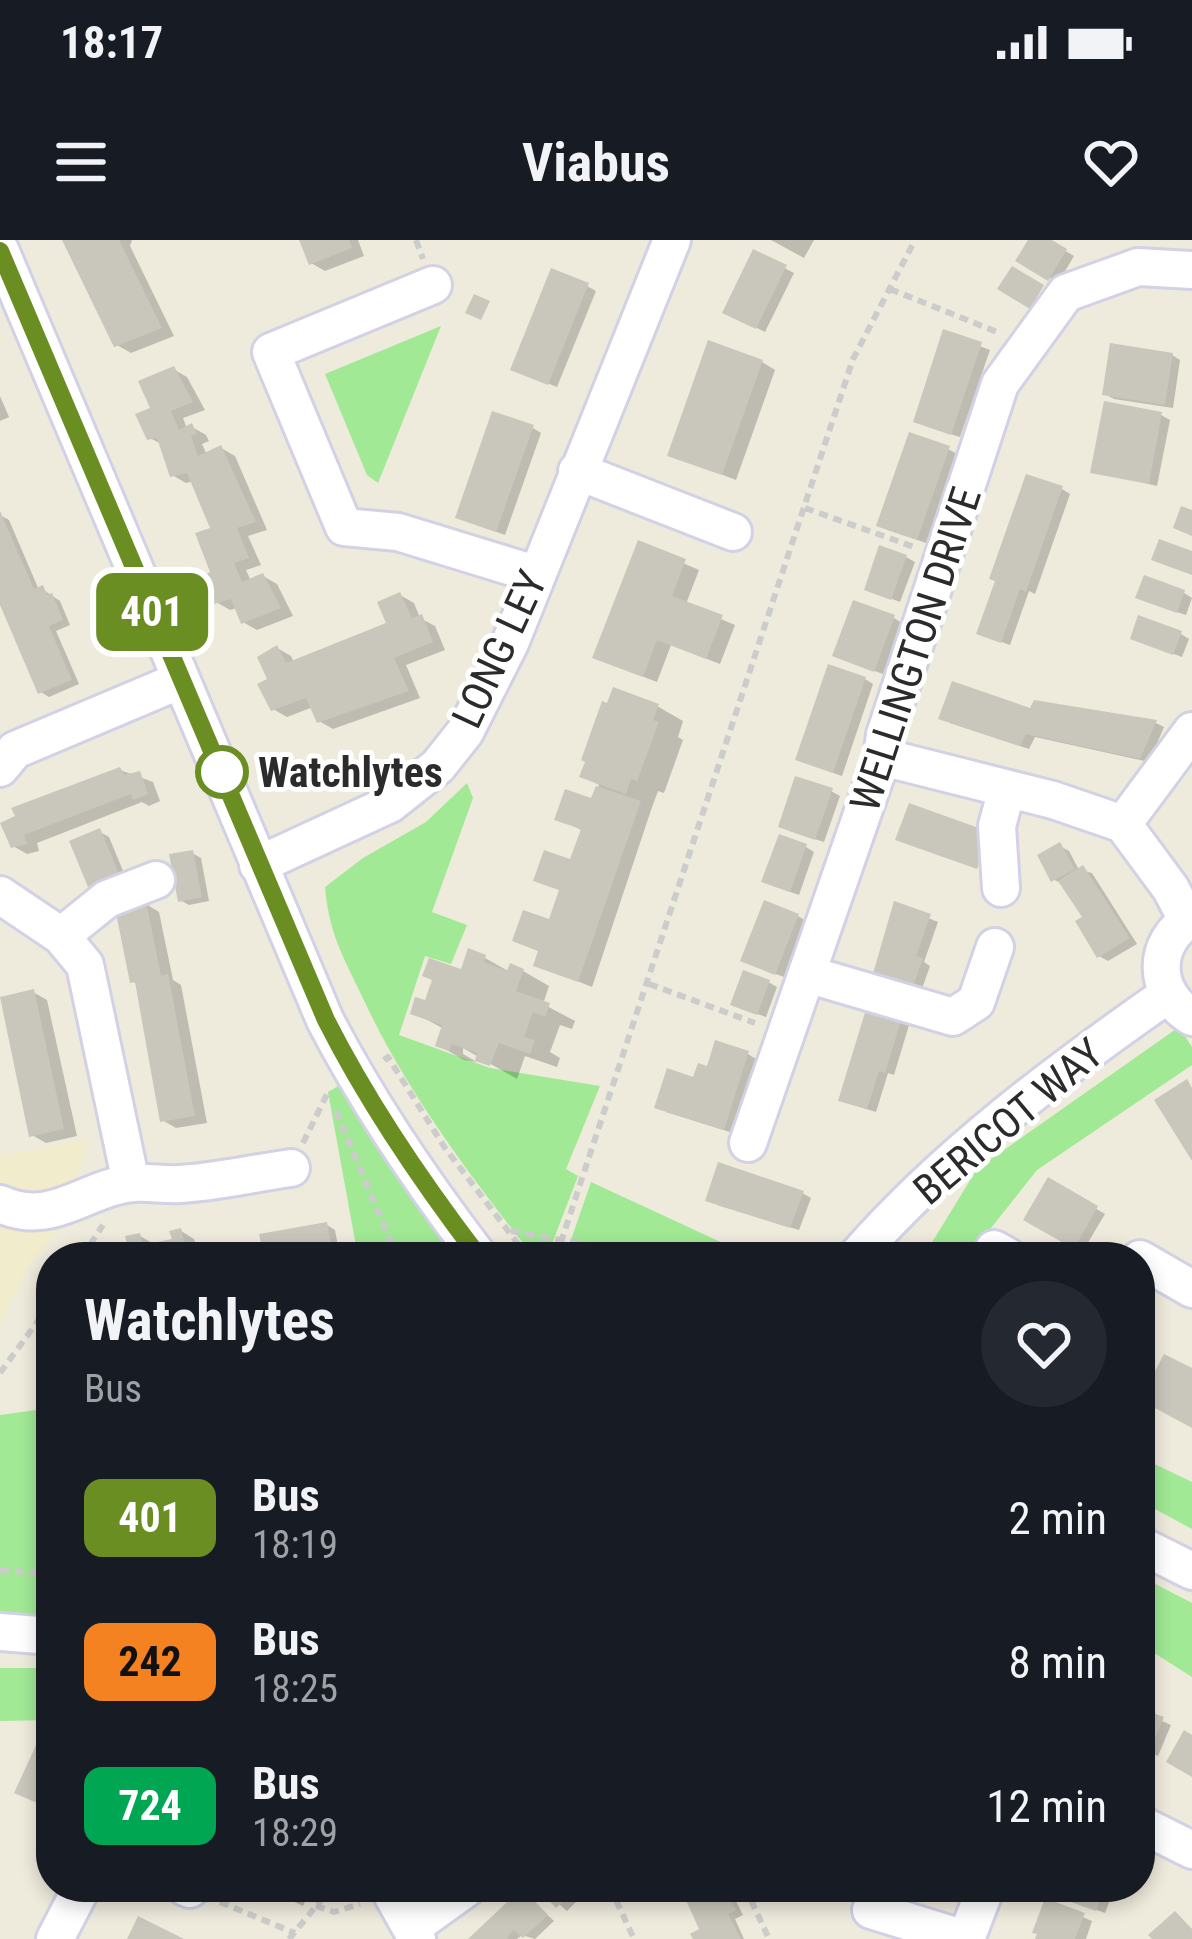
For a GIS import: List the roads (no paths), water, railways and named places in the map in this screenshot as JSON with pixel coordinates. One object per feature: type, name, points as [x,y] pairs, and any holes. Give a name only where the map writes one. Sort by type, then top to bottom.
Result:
[{"type":"street","name":"LONG LEY","points":[[258,865],[390,804],[438,766],[474,715],[509,643],[672,240]]},
{"type":"street","points":[[0,250],[258,865],[341,1084],[468,1242]]},
{"type":"street","name":"WELLINGTON DRIVE","points":[[748,1143],[882,757],[885,735],[1000,384],[1066,293],[1134,253],[1192,270]]},
{"type":"street","points":[[434,285],[271,352],[344,527],[398,532],[535,574]]},
{"type":"street","points":[[577,471],[733,532]]},
{"type":"street","points":[[5,748],[181,680]]},
{"type":"street","points":[[1123,824],[1192,731]]},
{"type":"street","points":[[882,757],[1123,824],[1190,919]]},
{"type":"street","points":[[1001,888],[997,826],[1007,789]]},
{"type":"street","points":[[61,936],[107,899],[156,880]]},
{"type":"street","points":[[0,895],[61,936],[85,965],[131,1183]]},
{"type":"street","name":"BERICOT WAY","points":[[869,1242],[1023,1099],[1180,1006],[1162,979],[1165,946],[1190,919]]},
{"type":"street","points":[[807,974],[953,1017],[976,1002],[995,947]]},
{"type":"street","points":[[0,1204],[43,1211],[76,1205],[131,1183],[181,1184],[291,1168]]},
{"type":"street","points":[[1155,1270],[1192,1289]]},
{"type":"street","points":[[1155,1552],[1192,1571]]},
{"type":"street","points":[[0,1632],[36,1635]]},
{"type":"street","points":[[1155,1831],[1192,1850]]},
{"type":"street","points":[[55,1939],[74,1902]]},
{"type":"street","points":[[387,1902],[414,1933],[450,1902]]},
{"type":"street","points":[[872,1910],[966,1939],[980,1902]]},
{"type":"place","name":"Watchlytes","points":[[222,772]]}]
